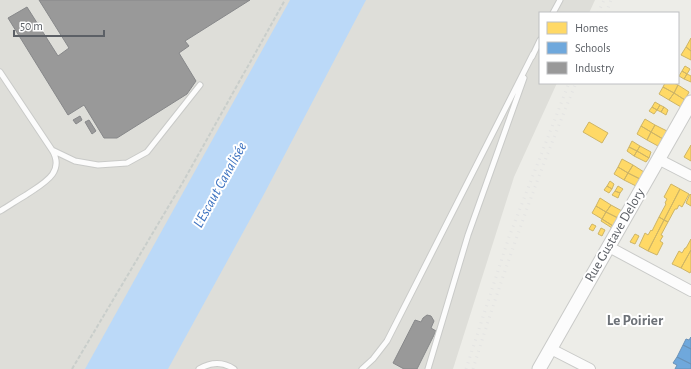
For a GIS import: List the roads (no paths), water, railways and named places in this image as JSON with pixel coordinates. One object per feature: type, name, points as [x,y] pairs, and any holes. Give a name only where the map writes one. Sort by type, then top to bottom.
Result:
[{"type":"street","name":"Rue Gustave Delory","points":[[539,369],[691,102]]},
{"type":"street","points":[[658,159],[691,176]]},
{"type":"street","points":[[608,247],[691,291]]},
{"type":"street","points":[[551,349],[590,369]]},
{"type":"lane","points":[[554,12],[560,0]]},
{"type":"lane","points":[[362,369],[373,359],[387,341],[539,42]]},
{"type":"lane","points":[[428,369],[468,235],[533,54]]},
{"type":"lane","points":[[0,72],[52,150],[56,160],[54,171],[48,180],[0,211]]},
{"type":"lane","points":[[52,150],[75,161],[98,165],[128,163],[147,152],[200,85]]},
{"type":"lane","points":[[199,369],[207,365],[220,363],[226,364],[234,369]]},
{"type":"water","name":"L'Escaut Canalisée","points":[[290,0],[366,0],[263,196],[168,369],[85,369]]},
{"type":"railway","points":[[598,12],[604,0]]},
{"type":"railway","points":[[606,12],[611,0]]},
{"type":"railway","points":[[466,369],[509,237],[569,84]]},
{"type":"railway","points":[[473,369],[521,225],[576,84]]},
{"type":"district","name":"Le Poirier","points":[[635,320]]}]
